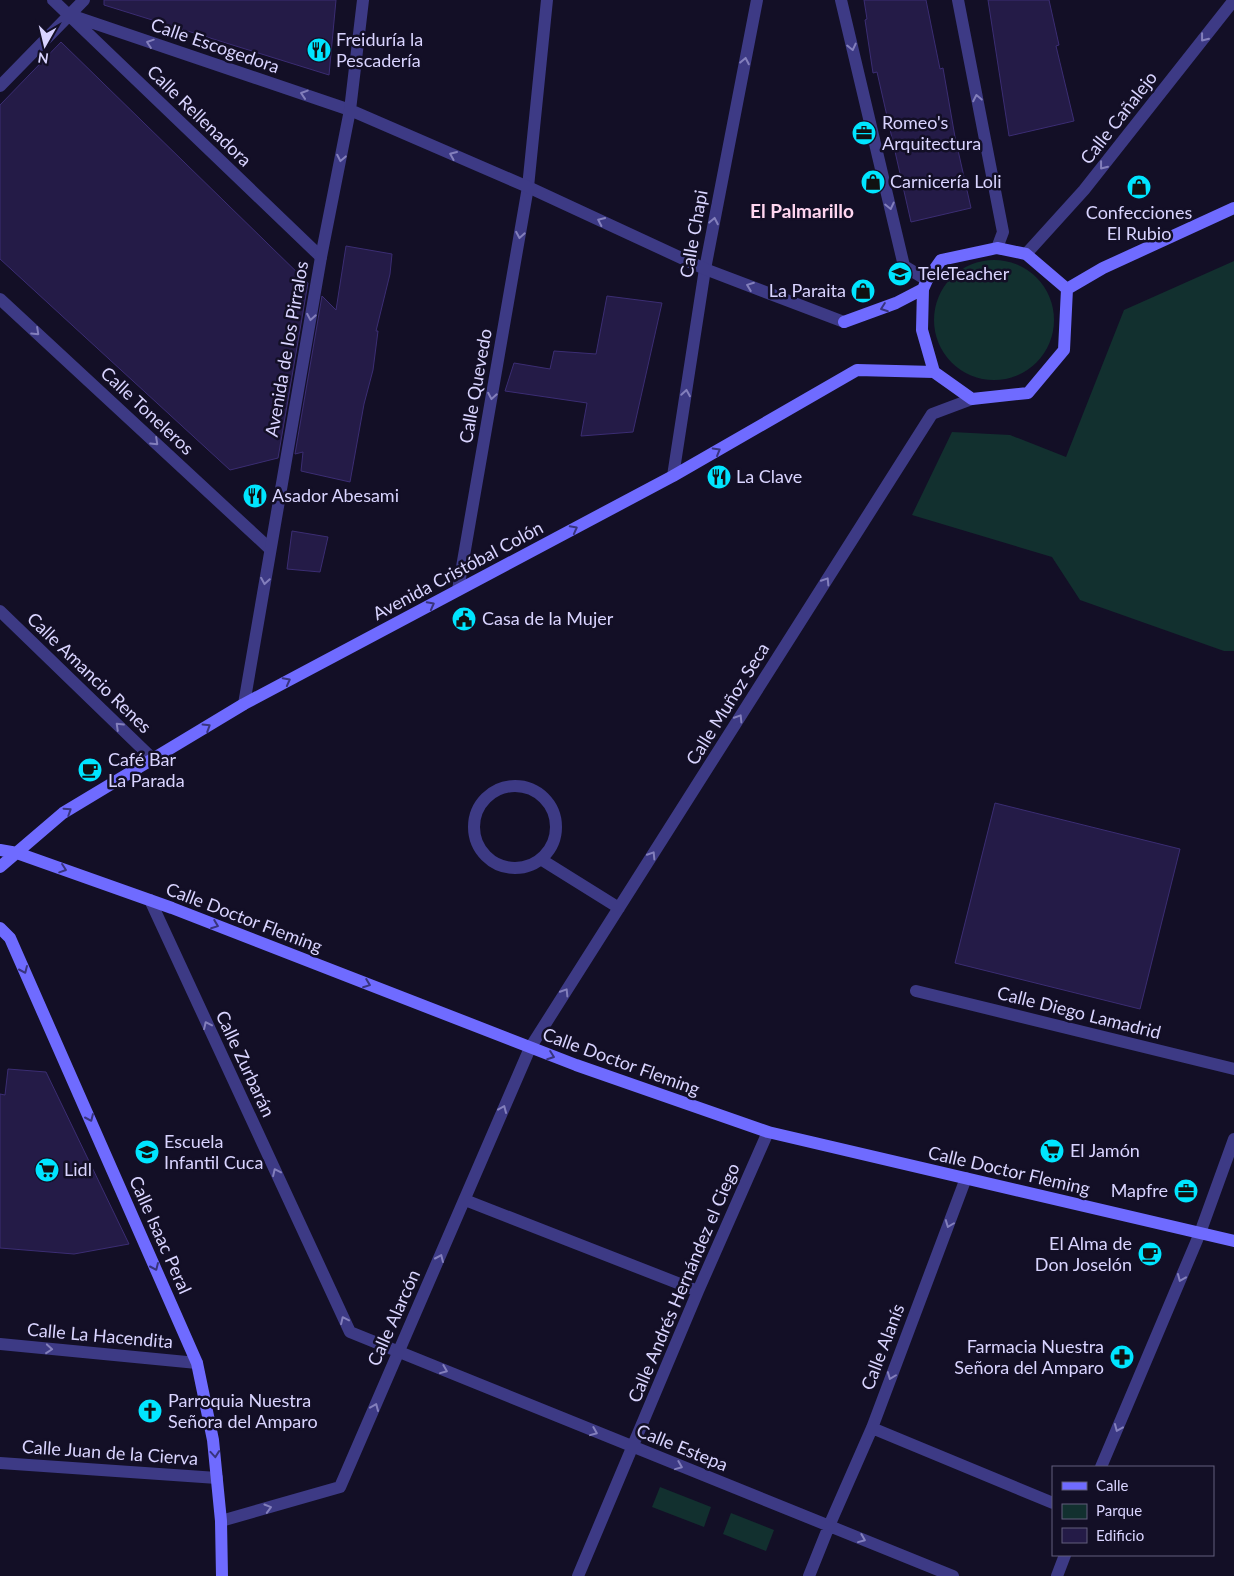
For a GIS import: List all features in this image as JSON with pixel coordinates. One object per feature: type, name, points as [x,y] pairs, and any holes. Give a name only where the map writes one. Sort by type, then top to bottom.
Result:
[{"type":"main road","points":[[1067,289],[1103,268],[1234,208]]},
{"type":"main road","points":[[844,322],[896,303],[925,284],[941,260],[997,248],[1026,254],[1067,289]]},
{"type":"main road","points":[[925,284],[922,330],[934,372],[972,399],[1028,393],[1064,350],[1067,289]]},
{"type":"main road","name":"Avenida Cristóbal Colón","points":[[0,867],[63,813],[154,760],[244,704],[673,476],[857,370],[934,372]]},
{"type":"main road","name":"Calle Doctor Fleming","points":[[0,850],[17,853],[150,900],[530,1048],[768,1132],[1234,1241]]},
{"type":"main road","name":"Calle Isaac Peral","points":[[0,928],[10,938],[197,1363],[213,1440],[221,1521],[222,1576]]},
{"type":"street","name":"Calle Rellenadora","points":[[53,0],[321,257]]},
{"type":"street","points":[[0,86],[84,0]]},
{"type":"street","name":"Avenida de los Pirralos","points":[[244,704],[321,257],[350,110],[363,0]]},
{"type":"street","name":"Calle Quevedo","points":[[458,590],[528,187],[547,0]]},
{"type":"street","name":"Calle Chapi","points":[[673,476],[705,268],[757,0]]},
{"type":"street","points":[[841,0],[904,266],[925,284]]},
{"type":"street","points":[[958,0],[1003,232],[997,248]]},
{"type":"street","name":"Calle Cañalejo","points":[[1026,254],[1084,190],[1234,0]]},
{"type":"street","name":"Calle Escogedora","points":[[69,15],[350,110]]},
{"type":"street","points":[[350,110],[528,187],[705,268],[844,322]]},
{"type":"street","name":"Calle Toneleros","points":[[0,298],[270,549]]},
{"type":"street","name":"Calle Muñoz Seca","points":[[530,1048],[932,414],[972,399]]},
{"type":"street","name":"Calle Amancio Renes","points":[[0,611],[154,760]]},
{"type":"street","points":[[506,787],[524,787],[541,794],[553,809],[557,827],[553,845],[542,860],[525,868],[506,868],[489,860],[478,846],[474,828],[478,810],[489,795],[506,787]]},
{"type":"street","points":[[542,860],[619,908]]},
{"type":"street","name":"Calle Zurbarán","points":[[150,900],[350,1332],[398,1352]]},
{"type":"street","name":"Calle Diego Lamadrid","points":[[916,991],[1234,1068]]},
{"type":"street","name":"Calle Alarcón","points":[[221,1521],[340,1487],[530,1048]]},
{"type":"street","name":"Calle Andrés Hernández el Ciego","points":[[578,1576],[698,1291],[768,1132]]},
{"type":"street","points":[[1101,1466],[1200,1233],[1234,1139]]},
{"type":"street","name":"Calle Alanís","points":[[809,1576],[872,1428],[966,1178]]},
{"type":"street","points":[[465,1200],[698,1291]]},
{"type":"street","name":"Calle La Hacendita","points":[[0,1344],[197,1363]]},
{"type":"street","name":"Calle Estepa","points":[[398,1352],[953,1576]]},
{"type":"street","points":[[872,1428],[1052,1503]]},
{"type":"street","name":"Calle Juan de la Cierva","points":[[0,1462],[217,1478]]},
{"type":"street","points":[[1057,1576],[1066,1556]]},
{"type":"green space","points":[[994,260],[1017,264],[1037,277],[1050,297],[1054,320],[1050,343],[1037,363],[1017,376],[994,380],[971,376],[951,363],[938,343],[934,320],[938,297],[951,277],[971,264]]},
{"type":"green space","points":[[1234,261],[1234,651],[1224,651],[1080,600],[1052,557],[912,515],[952,432],[1010,435],[1066,457],[1124,310]]},
{"type":"green space","points":[[660,1487],[711,1507],[704,1527],[652,1507]]},
{"type":"green space","points":[[731,1513],[774,1530],[766,1551],[723,1534]]},
{"type":"building","points":[[104,0],[336,0],[329,75],[104,5]]},
{"type":"building","points":[[864,0],[926,0],[940,69],[943,68],[955,137],[971,208],[911,222],[877,72],[873,73]]},
{"type":"building","points":[[988,0],[1049,0],[1059,45],[1056,46],[1074,121],[1009,136]]},
{"type":"building","points":[[61,42],[308,283],[278,458],[230,470],[0,259],[0,105]]},
{"type":"building","points":[[346,246],[392,254],[390,274],[376,331],[378,331],[373,370],[364,404],[350,482],[301,471],[303,452],[295,454],[322,296],[336,310]]},
{"type":"building","points":[[607,296],[662,303],[633,432],[581,436],[587,403],[505,391],[514,363],[550,369],[554,351],[596,354]]},
{"type":"building","points":[[292,531],[328,537],[320,572],[287,569]]},
{"type":"building","points":[[995,803],[1180,849],[1140,1009],[955,963]]},
{"type":"building","name":"Lidl","points":[[8,1069],[46,1072],[129,1244],[74,1254],[0,1248],[0,1094],[5,1095]]},
{"type":"place","name":"Freiduría la Pescadería","points":[[319,50]]},
{"type":"place","name":"Romeo's Arquitectura","points":[[864,133]]},
{"type":"place","name":"Carnicería Loli","points":[[873,182]]},
{"type":"place","name":"Confecciones El Rubio","points":[[1139,187]]},
{"type":"place","name":"TeleTeacher","points":[[900,274]]},
{"type":"place","name":"La Paraita","points":[[863,291]]},
{"type":"place","name":"La Clave","points":[[719,477]]},
{"type":"place","name":"Asador Abesami","points":[[255,496]]},
{"type":"place","name":"Casa de la Mujer","points":[[464,619]]},
{"type":"place","name":"Café Bar La Parada","points":[[90,770]]},
{"type":"place","name":"El Jamón","points":[[1052,1151]]},
{"type":"place","name":"Escuela Infantil Cuca","points":[[147,1152]]},
{"type":"place","name":"Lidl","points":[[47,1170]]},
{"type":"place","name":"Mapfre","points":[[1186,1191]]},
{"type":"place","name":"El Alma de Don Joselón","points":[[1150,1254]]},
{"type":"place","name":"Farmacia Nuestra Señora del Amparo","points":[[1122,1357]]},
{"type":"place","name":"Parroquia Nuestra Señora del Amparo","points":[[150,1411]]},
{"type":"district","name":"El Palmarillo","points":[[802,211]]}]
